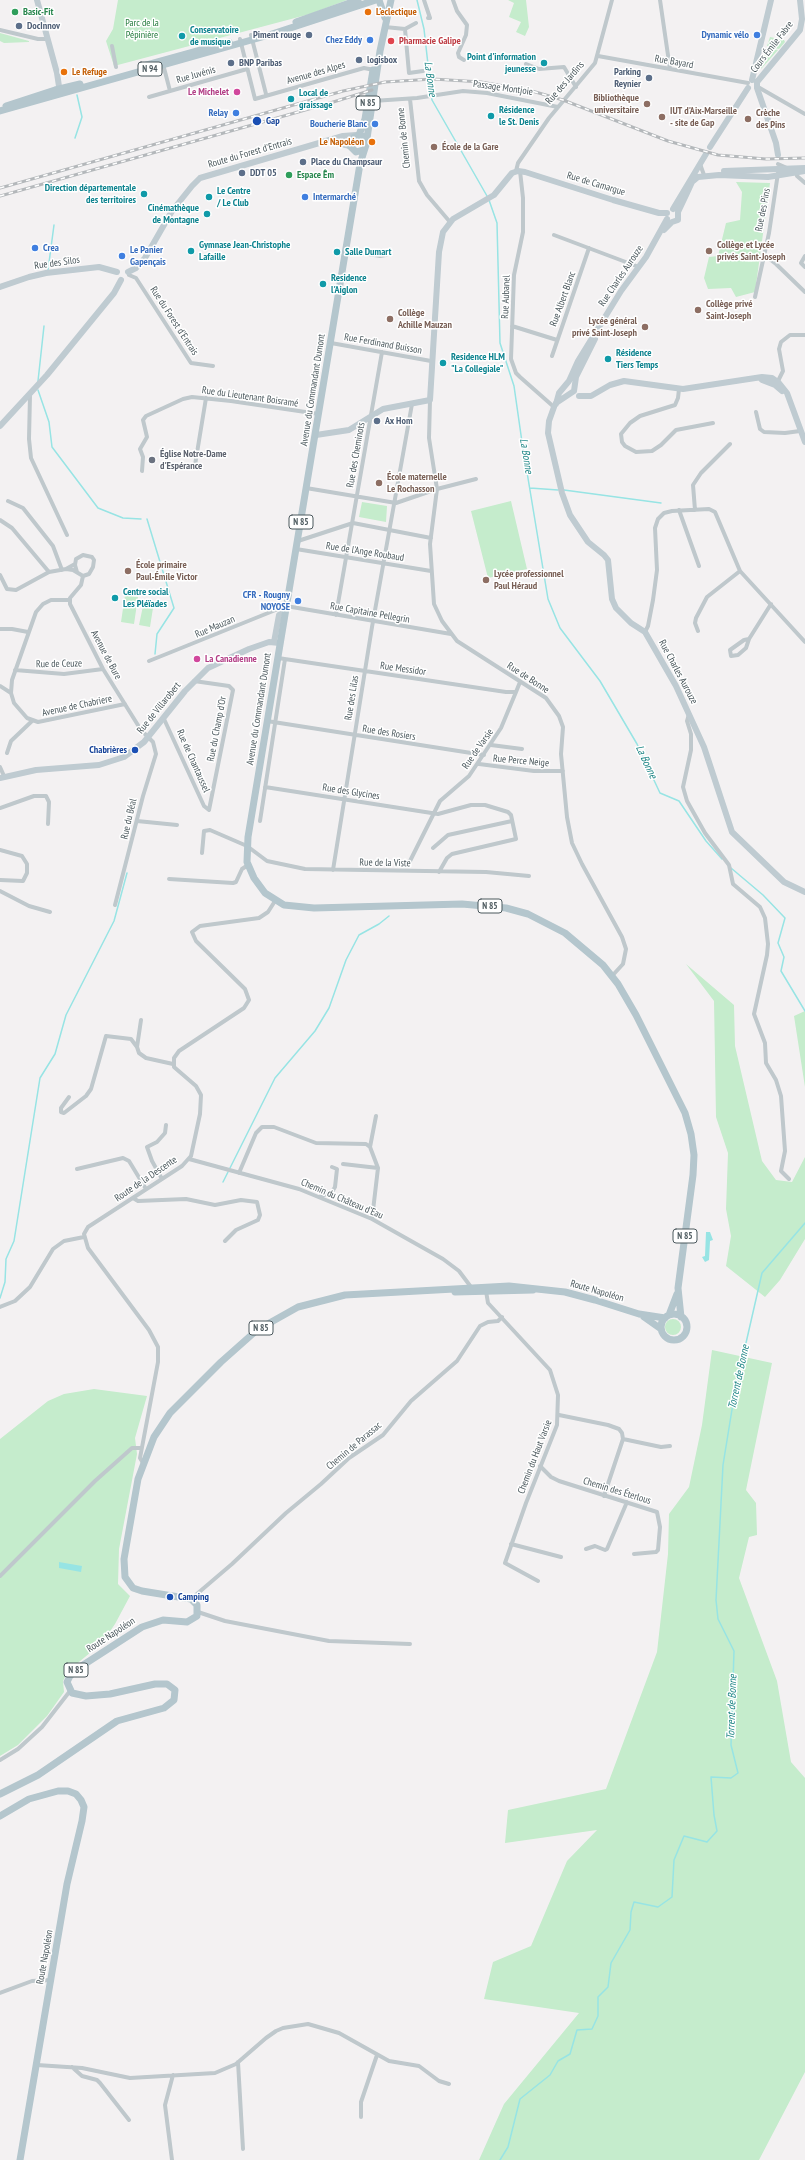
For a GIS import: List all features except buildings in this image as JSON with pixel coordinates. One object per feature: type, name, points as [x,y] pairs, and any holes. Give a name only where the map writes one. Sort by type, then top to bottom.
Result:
[{"type":"main road","points":[[335,9],[350,0]]},
{"type":"main road","name":"N 94","points":[[252,38],[358,0]]},
{"type":"main road","points":[[378,0],[391,0]]},
{"type":"main road","name":"N 94","points":[[0,109],[317,21],[378,0]]},
{"type":"main road","name":"N 85","points":[[366,140],[384,26],[385,13],[378,0]]},
{"type":"main road","name":"N 85","points":[[384,26],[391,0]]},
{"type":"main road","name":"N 85","points":[[357,135],[365,118],[373,70],[380,51]]},
{"type":"main road","points":[[357,135],[366,140],[356,150],[352,138],[357,135]]},
{"type":"main road","name":"Avenue du Commandant Dumont","points":[[356,150],[360,164],[298,541],[286,607],[277,642],[281,658],[267,721],[246,846],[248,865],[261,888],[275,901],[294,907],[314,908],[462,904],[506,908],[528,914],[565,933],[586,948],[612,976]]},
{"type":"main road","name":"N 85","points":[[612,976],[623,992],[678,1098],[689,1123],[694,1155],[692,1184],[678,1288],[667,1317]]},
{"type":"main road","name":"N 85","points":[[437,1291],[471,1287],[509,1286],[548,1290]]},
{"type":"main road","name":"N 85","points":[[678,1288],[681,1317]]},
{"type":"main road","name":"N 85","points":[[191,1599],[142,1591],[133,1588],[125,1577],[123,1567],[137,1485],[143,1463],[154,1437],[170,1413],[257,1330],[280,1316],[314,1302],[345,1295],[437,1291],[486,1292],[548,1290]]},
{"type":"main road","name":"Route Napoléon","points":[[548,1290],[595,1300],[638,1314],[667,1317]]},
{"type":"main road","name":"Route Napoléon","points":[[638,1314],[661,1329]]},
{"type":"main road","points":[[667,1317],[681,1317],[685,1322],[686,1329],[680,1338],[668,1338],[661,1329],[667,1317]]},
{"type":"main road","points":[[191,1599],[197,1604],[198,1612]]},
{"type":"main road","name":"Route Napoléon","points":[[70,1691],[67,1682],[73,1673],[136,1630],[148,1624],[163,1620],[187,1622],[194,1619],[198,1612]]},
{"type":"main road","name":"N 85","points":[[0,1794],[38,1775],[117,1721],[170,1706],[176,1694],[170,1685],[162,1683],[94,1696],[76,1695],[70,1691]]},
{"type":"main road","name":"Route Napoléon","points":[[0,1816],[29,1799],[58,1791],[72,1792],[79,1797],[83,1803],[82,1821],[67,1884],[20,2160]]},
{"type":"street","points":[[37,0],[52,52],[60,92]]},
{"type":"street","points":[[424,0],[429,19]]},
{"type":"street","points":[[453,0],[457,11],[468,25],[466,35],[458,53],[464,60]]},
{"type":"street","name":"Rue des Jardins","points":[[450,222],[487,200],[496,193],[512,173],[518,171],[517,165],[529,146],[558,107],[592,68],[598,56],[612,0]]},
{"type":"street","points":[[660,0],[670,69]]},
{"type":"street","points":[[710,147],[753,85],[771,0]]},
{"type":"street","name":"Cours Émile Fabre","points":[[753,85],[800,30],[802,19],[800,0]]},
{"type":"street","points":[[384,26],[405,30],[416,22]]},
{"type":"street","points":[[0,30],[49,42]]},
{"type":"street","points":[[405,30],[409,73],[423,72]]},
{"type":"street","points":[[252,38],[266,94]]},
{"type":"street","points":[[241,41],[247,69]]},
{"type":"street","points":[[112,46],[116,67]]},
{"type":"street","name":"Rue Bayard","points":[[598,56],[753,85],[805,114]]},
{"type":"street","points":[[162,63],[170,91]]},
{"type":"street","points":[[526,64],[539,69],[564,67],[576,87]]},
{"type":"street","name":"Avenue des Alpes","points":[[247,69],[255,99],[266,94],[364,68],[373,70]]},
{"type":"street","name":"Rue Juvénis","points":[[149,97],[247,69]]},
{"type":"street","points":[[373,70],[377,78]]},
{"type":"street","name":"Rue des Pins","points":[[753,85],[776,142],[778,162],[778,176],[769,233],[763,254],[755,297]]},
{"type":"street","name":"Passage Montjoie","points":[[373,101],[410,99],[432,96],[446,92],[476,92],[558,107]]},
{"type":"street","name":"Chemin de Bonne","points":[[410,99],[419,181],[427,195],[450,222]]},
{"type":"street","name":"Route du Forest d'Entrais","points":[[129,273],[145,258],[172,211],[200,178],[327,142],[343,136],[357,135]]},
{"type":"street","name":"Route du Forest d'Entrais","points":[[327,142],[340,142],[356,150]]},
{"type":"street","points":[[668,217],[675,210],[706,154]]},
{"type":"street","points":[[759,176],[774,173],[778,162]]},
{"type":"street","points":[[694,177],[704,173],[778,162],[788,168],[805,171]]},
{"type":"street","points":[[700,164],[704,173]]},
{"type":"street","points":[[704,173],[778,176],[805,168]]},
{"type":"street","points":[[795,170],[805,183]]},
{"type":"street","name":"Rue de Camargue","points":[[518,171],[659,212],[668,217]]},
{"type":"street","name":"Rue Aubanel","points":[[518,171],[523,198],[523,232],[514,275],[511,359],[516,372],[555,406]]},
{"type":"street","points":[[668,217],[679,218],[675,210]]},
{"type":"street","name":"Rue Charles Aurouze","points":[[668,217],[639,267],[621,291],[578,361],[567,383],[559,393],[549,421],[548,433],[557,475],[568,509],[579,531],[608,560],[612,599],[616,608],[631,623],[645,632],[676,686],[704,747],[732,832],[743,845],[758,855],[784,882],[805,892]]},
{"type":"street","points":[[316,435],[349,430],[371,415],[383,409],[430,400],[439,246],[443,232],[450,222]]},
{"type":"street","points":[[554,235],[639,267]]},
{"type":"street","name":"Rue Albert Blanc","points":[[552,356],[589,248]]},
{"type":"street","points":[[346,250],[380,256],[386,255]]},
{"type":"street","points":[[763,254],[776,264],[805,292]]},
{"type":"street","points":[[805,256],[801,263],[805,267]]},
{"type":"street","name":"Rue des Silos","points":[[0,287],[29,277],[48,273],[99,267],[118,272]]},
{"type":"street","points":[[0,426],[30,395],[114,293],[121,280],[127,278],[129,273],[122,268],[118,272],[118,277],[121,280]]},
{"type":"street","name":"Rue du Forest d'Entrais","points":[[129,273],[136,278],[191,363],[213,366]]},
{"type":"street","points":[[512,326],[557,340]]},
{"type":"street","name":"Rue Charles Aurouze","points":[[555,406],[572,391],[576,377],[590,351],[598,330]]},
{"type":"street","points":[[777,383],[782,374],[779,349],[782,342],[790,335],[805,335]]},
{"type":"street","name":"Rue Ferdinand Buisson","points":[[331,343],[432,361]]},
{"type":"street","name":"Rue des Cheminots","points":[[353,523],[382,352]]},
{"type":"street","points":[[563,388],[572,391],[579,396],[590,396],[614,383],[624,381],[679,389],[768,378],[786,390],[805,442]]},
{"type":"street","points":[[567,383],[572,391]]},
{"type":"street","points":[[679,389],[678,398],[675,405],[640,416],[630,423],[622,434],[622,442],[625,446],[636,452],[652,451],[661,445],[676,430],[713,423]]},
{"type":"street","points":[[30,395],[28,440],[31,458],[67,535]]},
{"type":"street","points":[[195,465],[206,398]]},
{"type":"street","name":"Rue du Lieutenant Boisramé","points":[[142,471],[143,457],[140,451],[147,437],[143,420],[146,416],[183,399],[206,398],[320,414]]},
{"type":"street","name":"Rue de Bonne","points":[[430,400],[430,453],[437,489],[431,538],[431,571],[432,592],[438,613],[451,634],[462,644],[546,698],[559,716],[563,727],[561,754],[567,817],[572,843],[622,937],[626,949],[624,964],[612,976]]},
{"type":"street","name":"Rue des Lilas","points":[[334,870],[373,622],[412,404]]},
{"type":"street","points":[[756,412],[760,429],[764,432],[800,431]]},
{"type":"street","points":[[695,510],[693,485],[701,473],[730,444]]},
{"type":"street","points":[[306,488],[394,503],[437,489],[476,479]]},
{"type":"street","points":[[8,501],[22,508],[54,546],[64,569]]},
{"type":"street","points":[[645,632],[648,626],[654,600],[656,570],[656,523],[664,513],[678,510],[709,508],[716,512],[740,571],[805,642]]},
{"type":"street","points":[[678,510],[699,566]]},
{"type":"street","points":[[0,520],[12,528],[49,572]]},
{"type":"street","points":[[336,615],[353,523]]},
{"type":"street","points":[[298,541],[353,523],[431,538]]},
{"type":"street","name":"Rue de l'Ange Roubaud","points":[[296,549],[431,571]]},
{"type":"street","points":[[77,572],[75,564],[76,559],[83,555],[89,556],[94,560],[92,571],[83,576]]},
{"type":"street","points":[[0,575],[7,588],[16,590],[49,572],[64,569],[75,564]]},
{"type":"street","points":[[64,569],[77,572],[83,576]]},
{"type":"street","points":[[698,630],[695,623],[696,618],[707,598],[740,571]]},
{"type":"street","points":[[7,753],[11,741],[32,721],[17,709],[11,693],[15,670],[36,612],[43,604],[51,600],[69,600],[81,585],[83,576]]},
{"type":"street","name":"Avenue de Bure","points":[[69,600],[103,669],[148,738]]},
{"type":"street","points":[[749,640],[744,640],[730,650],[731,656],[738,654],[746,648],[749,640],[771,604]]},
{"type":"street","name":"Rue Capitaine Pellegrin","points":[[286,607],[451,634]]},
{"type":"street","name":"Rue Mauzan","points":[[149,662],[286,607]]},
{"type":"street","points":[[0,629],[12,629],[28,632]]},
{"type":"street","name":"Rue de Villarobert","points":[[2,777],[36,770],[100,765],[124,757],[148,738],[193,681],[208,668],[249,649],[277,642]]},
{"type":"street","name":"Rue Messidor","points":[[281,658],[365,672],[498,691],[516,692]]},
{"type":"street","name":"Rue de Ceuze","points":[[15,670],[64,674],[103,669]]},
{"type":"street","points":[[260,821],[275,723],[278,677]]},
{"type":"street","name":"Rue du Champ d'Or","points":[[193,681],[229,686],[233,690],[210,807],[207,810]]},
{"type":"street","points":[[516,692],[520,682]]},
{"type":"street","points":[[0,686],[11,693]]},
{"type":"street","name":"Rue de Varsie","points":[[409,863],[440,801],[469,776],[479,764],[491,745],[506,718],[516,692]]},
{"type":"street","name":"Avenue de Chabriere","points":[[32,721],[44,722],[125,704]]},
{"type":"street","points":[[689,714],[687,721],[691,741],[684,778],[684,794],[705,833],[729,865],[733,884],[760,907],[765,918],[768,937],[767,955],[754,1014],[765,1043],[766,1063],[776,1080],[781,1096],[785,1151],[781,1171],[789,1179]]},
{"type":"street","name":"Rue de Chantaussel","points":[[164,719],[207,810]]},
{"type":"street","name":"Rue des Rosiers","points":[[267,721],[354,736],[484,755]]},
{"type":"street","name":"Rue du Béal","points":[[116,905],[137,821],[156,754],[155,747],[148,738]]},
{"type":"street","points":[[491,745],[522,749]]},
{"type":"street","name":"Rue Perce Neige","points":[[479,764],[542,772],[563,771]]},
{"type":"street","points":[[0,767],[2,777]]},
{"type":"street","name":"Rue des Glycines","points":[[265,787],[435,813]]},
{"type":"street","points":[[0,808],[34,796],[46,796],[49,802],[48,824]]},
{"type":"street","points":[[435,813],[442,814],[471,805],[485,805],[508,812],[512,821],[516,839],[452,854],[447,858],[439,872]]},
{"type":"street","points":[[137,821],[177,825]]},
{"type":"street","points":[[433,848],[448,835],[512,821]]},
{"type":"street","name":"Rue de la Viste","points":[[202,853],[204,831],[206,830],[215,831],[246,846],[263,859],[305,869],[486,872],[529,876]]},
{"type":"street","points":[[0,850],[22,856],[27,864],[27,873],[23,881],[0,880]]},
{"type":"street","points":[[169,879],[233,883],[236,882],[242,869],[248,865]]},
{"type":"street","points":[[0,891],[29,906],[50,912]]},
{"type":"street","points":[[69,1097],[61,1108],[61,1112],[64,1113],[86,1096],[91,1089],[106,1036],[131,1039],[137,1047],[139,1054],[146,1058],[173,1064],[174,1058],[179,1052],[244,1008],[249,1000],[245,989],[196,942],[192,932],[200,926],[259,918],[268,912],[275,901]]},
{"type":"street","points":[[137,1047],[141,1020]]},
{"type":"street","name":"Route de la Descente","points":[[84,1238],[88,1227],[162,1179],[189,1159],[195,1146],[201,1096],[196,1086],[176,1070],[173,1064]]},
{"type":"street","points":[[372,1219],[378,1168],[370,1147],[376,1116]]},
{"type":"street","points":[[162,1179],[152,1161],[147,1147],[157,1142],[165,1133],[166,1125]]},
{"type":"street","points":[[239,1172],[256,1133],[262,1126],[274,1127],[316,1142],[366,1144],[370,1147]]},
{"type":"street","points":[[77,1169],[123,1158],[129,1161],[146,1189]]},
{"type":"street","name":"Chemin du Château d'Eau","points":[[189,1159],[286,1184],[372,1219],[443,1259],[459,1271],[471,1287]]},
{"type":"street","points":[[343,1164],[378,1168]]},
{"type":"street","points":[[318,1197],[332,1192],[335,1187],[337,1169],[332,1167]]},
{"type":"street","points":[[133,1198],[138,1201],[186,1200],[215,1205],[241,1200],[257,1202],[260,1215],[258,1220],[236,1230],[225,1241]]},
{"type":"street","points":[[0,1308],[15,1301],[30,1287],[53,1249],[72,1238],[84,1238],[88,1248],[149,1330],[158,1347],[158,1362],[141,1448],[140,1460],[143,1463]]},
{"type":"street","points":[[486,1292],[487,1289],[509,1286]]},
{"type":"street","name":"Chemin du Haut Varsie","points":[[486,1292],[488,1303],[550,1370],[556,1384],[559,1415],[557,1425],[540,1466],[505,1563],[538,1581]]},
{"type":"street","name":"Chemin de Parassac","points":[[191,1599],[349,1458],[383,1434],[411,1401],[457,1361],[480,1326],[488,1322],[498,1321],[502,1317]]},
{"type":"street","points":[[559,1415],[619,1429],[623,1439],[604,1496]]},
{"type":"street","points":[[623,1439],[661,1447],[670,1446]]},
{"type":"street","points":[[0,1576],[95,1481],[132,1448],[141,1448]]},
{"type":"street","name":"Chemin des Éterlous","points":[[540,1466],[550,1477],[656,1512],[659,1518],[658,1550],[656,1552],[634,1554]]},
{"type":"street","points":[[586,1549],[595,1546],[605,1550],[607,1549],[627,1502]]},
{"type":"street","points":[[511,1544],[561,1557]]},
{"type":"street","points":[[198,1612],[225,1621],[326,1640],[410,1644]]},
{"type":"street","points":[[0,1760],[18,1749],[42,1727],[70,1691]]},
{"type":"street","points":[[0,1993],[32,1981],[51,1980]]},
{"type":"street","points":[[37,2065],[72,2067],[130,2078],[216,2073],[238,2062],[276,2031],[283,2028],[308,2024],[339,2033],[389,2061],[420,2066],[439,2081],[449,2084]]},
{"type":"street","points":[[361,2117],[361,2102],[377,2055]]},
{"type":"street","points":[[238,2062],[243,2149]]},
{"type":"street","points":[[72,2067],[82,2076],[97,2080],[129,2120]]},
{"type":"street","points":[[172,2160],[165,2105],[173,2075]]},
{"type":"green space","name":"Parc de la Pépinière","points":[[118,0],[347,0],[310,14],[114,66],[106,41],[113,29]]},
{"type":"green space","points":[[508,0],[526,0],[529,27],[525,36],[516,32],[521,22],[509,17],[514,3]]},
{"type":"green space","points":[[0,33],[29,42],[4,43],[0,41]]},
{"type":"green space","points":[[770,37],[784,40],[785,42],[779,49],[767,46]]},
{"type":"green space","points":[[766,48],[778,50],[761,69]]},
{"type":"green space","points":[[736,182],[770,183],[755,292],[736,297],[731,288],[708,289],[704,278],[709,257],[718,256],[726,223],[740,220],[742,192]]},
{"type":"green space","points":[[511,501],[527,569],[488,578],[471,511]]},
{"type":"green space","points":[[362,502],[387,506],[386,522],[359,517]]},
{"type":"green space","points":[[125,595],[138,597],[134,624],[121,622]]},
{"type":"green space","points":[[143,606],[153,608],[150,627],[139,625]]},
{"type":"green space","points":[[686,964],[734,1005],[735,1046],[762,1161],[776,1180],[792,1182],[805,1157],[805,1239],[780,1280],[765,1297],[726,1266],[731,1236],[726,1209],[728,1153],[716,1117],[714,1001]]},
{"type":"green space","points":[[805,1011],[805,1087],[794,1016]]},
{"type":"green space","points":[[670,1319],[676,1319],[681,1324],[679,1333],[676,1335],[670,1335],[665,1330],[665,1324]]},
{"type":"green space","points":[[712,1350],[772,1363],[746,1490],[756,1503],[757,1535],[749,1537],[739,1578],[777,1681],[791,1762],[805,1778],[805,2072],[759,2160],[479,2160],[504,2104],[579,2013],[484,1999],[493,1962],[531,1946],[567,1861],[597,1830],[505,1843],[508,1810],[606,1789],[657,1652],[668,1554],[669,1514],[689,1487],[702,1425]]},
{"type":"green space","points":[[94,1389],[147,1396],[135,1438],[137,1454],[119,1549],[118,1584],[130,1596],[115,1624],[102,1643],[68,1671],[63,1681],[64,1692],[47,1716],[18,1745],[0,1756],[0,1439],[48,1401],[64,1394]]},
{"type":"water","points":[[706,1232],[710,1232],[713,1240],[710,1241],[709,1260],[705,1262],[702,1257],[705,1256]]},
{"type":"water","points":[[59,1562],[82,1566],[81,1572],[59,1568]]},
{"type":"waterway","name":"La Bonne","points":[[417,0],[424,29],[432,100],[487,196]]},
{"type":"waterway","points":[[75,138],[82,117],[77,95]]},
{"type":"waterway","name":"La Bonne","points":[[489,200],[497,223],[500,343],[514,386],[548,599],[560,628],[600,681],[637,744],[660,793],[679,801],[706,841],[722,859]]},
{"type":"waterway","points":[[48,270],[54,225]]},
{"type":"waterway","points":[[38,381],[44,326]]},
{"type":"waterway","points":[[38,390],[49,422],[52,447],[98,508],[123,518],[141,519]]},
{"type":"waterway","points":[[530,488],[558,490]]},
{"type":"waterway","points":[[564,490],[661,503]]},
{"type":"waterway","points":[[147,519],[174,608],[157,634],[155,654]]},
{"type":"waterway","name":"Torrent de Bonne","points":[[731,868],[763,895],[785,918],[778,943],[784,957],[781,971],[805,1011]]},
{"type":"waterway","points":[[0,1298],[5,1282],[6,1259],[14,1241],[40,1078],[55,1054],[66,1015],[114,921],[127,873]]},
{"type":"waterway","points":[[230,1168],[275,1078],[315,1031],[329,1008],[346,960],[359,935],[379,924],[389,916]]},
{"type":"waterway","points":[[223,1182],[228,1172]]},
{"type":"waterway","name":"Torrent de Bonne","points":[[500,2160],[508,2147],[520,2099],[550,2075],[558,2061],[570,2054],[577,2030],[592,2029],[598,2016],[598,1997],[608,1987],[611,1963],[630,1930],[631,1912],[634,1902],[658,1907],[672,1897],[674,1860],[684,1836],[707,1842],[717,1831],[714,1815],[711,1777],[731,1778],[738,1773],[731,1745],[734,1651],[718,1619],[716,1600],[723,1465],[735,1391],[762,1273],[805,1223]]},
{"type":"railway","points":[[0,188],[343,91],[385,82],[433,79],[481,82],[532,91],[563,100],[668,141],[718,155],[766,159],[805,158]]},
{"type":"railway","points":[[0,196],[372,90]]},
{"type":"place","name":"Basic-Fit","points":[[15,12]]},
{"type":"place","name":"L'eclectique","points":[[368,12]]},
{"type":"place","name":"DocInnov","points":[[19,26]]},
{"type":"place","name":"Piment rouge","points":[[309,35]]},
{"type":"place","name":"Dynamic vélo","points":[[757,35]]},
{"type":"place","name":"Conservatoire de musique","points":[[182,36]]},
{"type":"place","name":"Chez Eddy","points":[[370,40]]},
{"type":"place","name":"Pharmacie Galipe","points":[[391,41]]},
{"type":"place","name":"logisbox","points":[[359,60]]},
{"type":"place","name":"BNP Paribas","points":[[231,63]]},
{"type":"place","name":"Point d'information jeunesse","points":[[544,63]]},
{"type":"place","name":"Le Refuge","points":[[64,72]]},
{"type":"place","name":"Parking Reynier","points":[[649,78]]},
{"type":"place","name":"Le Michelet","points":[[237,92]]},
{"type":"place","name":"Local de graissage","points":[[291,99]]},
{"type":"place","name":"Bibliothèque universitaire","points":[[647,104]]},
{"type":"place","name":"Relay","points":[[236,113]]},
{"type":"place","name":"Résidence le St. Denis","points":[[491,116]]},
{"type":"place","name":"IUT d'Aix-Marseille - site de Gap","points":[[662,117]]},
{"type":"place","name":"Crèche des Pins","points":[[748,119]]},
{"type":"place","name":"Gap","points":[[257,121]]},
{"type":"place","name":"Boucherie Blanc","points":[[375,124]]},
{"type":"place","name":"Le Napoléon","points":[[372,142]]},
{"type":"place","name":"École de la Gare","points":[[434,147]]},
{"type":"place","name":"Place du Champsaur","points":[[303,162]]},
{"type":"place","name":"DDT 05","points":[[242,173]]},
{"type":"place","name":"Espace Êm","points":[[289,175]]},
{"type":"place","name":"Direction départementale des territoires","points":[[144,194]]},
{"type":"place","name":"Le Centre / Le Club","points":[[209,197]]},
{"type":"place","name":"Intermarché","points":[[305,197]]},
{"type":"place","name":"Cinémathèque de Montagne","points":[[207,214]]},
{"type":"place","name":"Crea","points":[[35,248]]},
{"type":"place","name":"Gymnase Jean-Christophe Lafaille","points":[[191,251]]},
{"type":"place","name":"Collège et Lycée privés Saint-Joseph","points":[[709,251]]},
{"type":"place","name":"Salle Dumart","points":[[337,252]]},
{"type":"place","name":"Le Panier Gapençais","points":[[122,256]]},
{"type":"place","name":"Residence l'Aiglon","points":[[323,284]]},
{"type":"place","name":"Collège privé Saint-Joseph","points":[[698,310]]},
{"type":"place","name":"Collège Achille Mauzan","points":[[390,319]]},
{"type":"place","name":"Lycée général privé Saint-Joseph","points":[[645,327]]},
{"type":"place","name":"Résidence Tiers Temps","points":[[608,359]]},
{"type":"place","name":"Residence HLM \"La Collegiale\"","points":[[443,363]]},
{"type":"place","name":"Ax Hom","points":[[377,421]]},
{"type":"place","name":"Église Notre-Dame d'Espérance","points":[[152,460]]},
{"type":"place","name":"École maternelle Le Rochasson","points":[[379,483]]},
{"type":"place","name":"École primaire Paul-Émile Victor","points":[[128,571]]},
{"type":"place","name":"Lycée professionnel Paul Héraud","points":[[486,580]]},
{"type":"place","name":"Centre social Les Pléïades","points":[[115,598]]},
{"type":"place","name":"CFR - Rougny NOYOSE","points":[[298,601]]},
{"type":"place","name":"La Canadienne","points":[[197,659]]},
{"type":"place","name":"Chabrières","points":[[135,750]]},
{"type":"place","name":"Camping","points":[[170,1597]]}]
